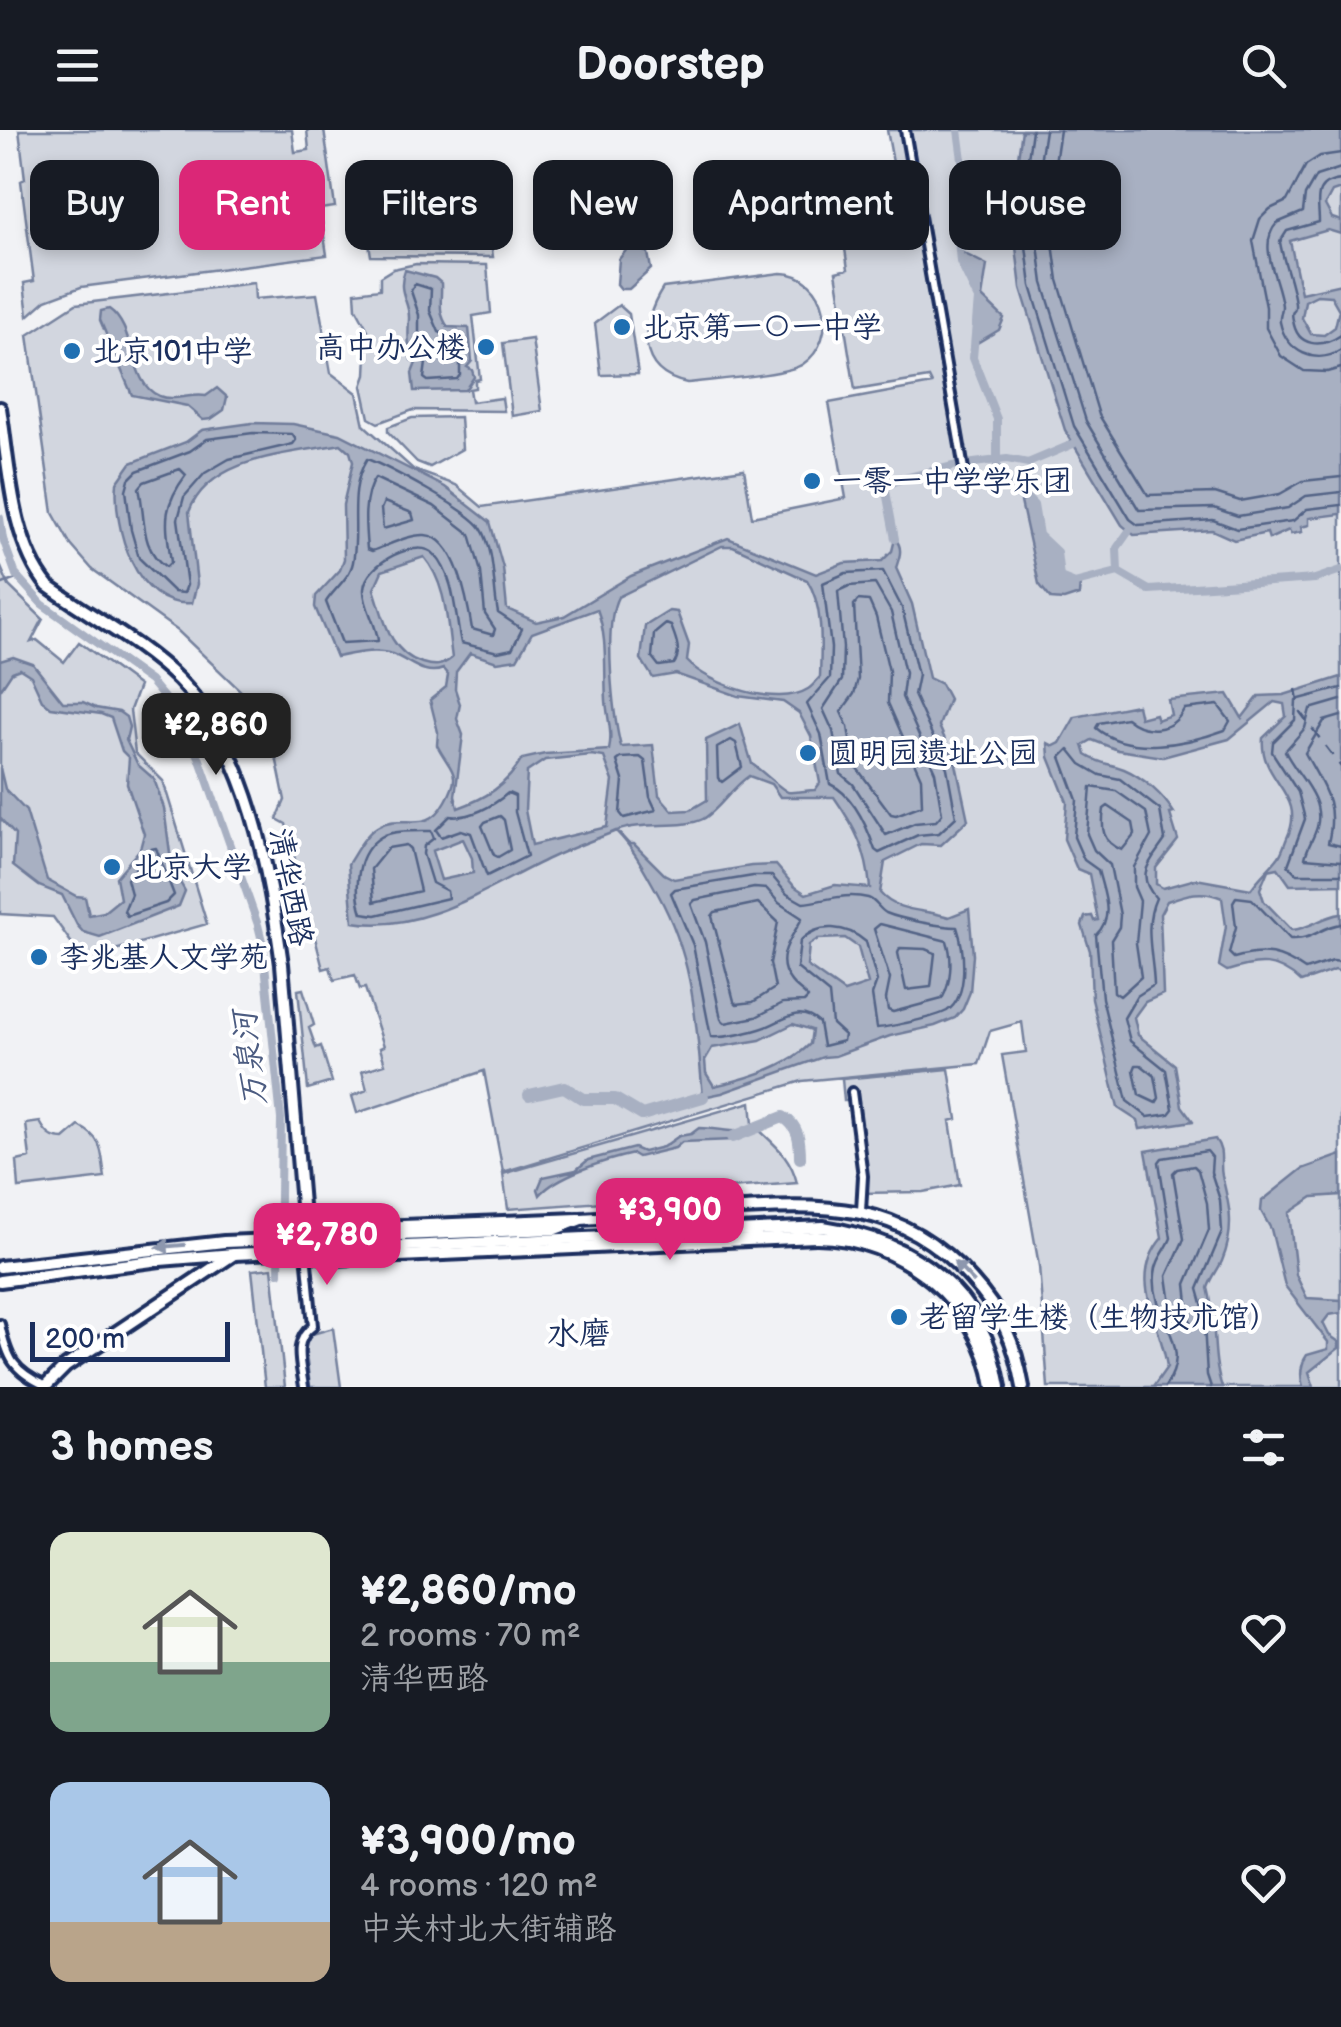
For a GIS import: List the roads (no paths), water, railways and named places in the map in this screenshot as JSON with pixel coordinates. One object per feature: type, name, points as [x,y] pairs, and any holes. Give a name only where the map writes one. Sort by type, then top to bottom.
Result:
[{"type":"main road","name":"清华西路","points":[[0,408],[21,533],[33,568],[48,586],[178,679],[212,720],[250,809],[282,964],[306,1253]]},
{"type":"main road","points":[[0,1281],[234,1254],[305,1235],[398,1226],[824,1206],[862,1212],[906,1227],[956,1262],[984,1292],[1008,1328],[1022,1387]]},
{"type":"main road","points":[[305,1235],[555,1230],[581,1219]]},
{"type":"main road","points":[[398,1226],[421,1235]]},
{"type":"main road","points":[[0,1267],[158,1247],[268,1247],[306,1253],[823,1227],[860,1233],[910,1254],[955,1292],[986,1336],[996,1387]]},
{"type":"main road","points":[[45,1387],[66,1366],[234,1254]]},
{"type":"main road","points":[[185,1284],[193,1267],[187,1258]]},
{"type":"street","points":[[905,130],[965,476]]},
{"type":"street","points":[[852,1092],[862,1212]]},
{"type":"street","points":[[304,1387],[299,1345],[303,1333],[312,1326],[306,1253]]},
{"type":"street","points":[[0,1324],[8,1358],[45,1387]]},
{"type":"water","points":[[1022,130],[1341,130],[1341,189],[1332,192],[1325,205],[1332,218],[1341,221],[1341,234],[1328,230],[1290,241],[1301,293],[1341,284],[1341,514],[1309,518],[1309,525],[1301,527],[1302,532],[1291,534],[1289,530],[1269,539],[1267,533],[1234,540],[1212,530],[1134,535],[1122,525],[1065,430],[1021,288],[1016,250],[1121,250],[1121,160],[1018,160]],"holes":[[[1317,295],[1331,296],[1339,310],[1335,327],[1324,335],[1311,334],[1302,318],[1305,301]]]},
{"type":"water","points":[[626,250],[642,250],[648,253],[651,269],[629,289],[621,289],[617,284],[619,259]]},
{"type":"water","points":[[959,251],[987,265],[982,297],[1004,318],[999,330],[977,343],[978,299],[960,262]]},
{"type":"water","points":[[405,270],[441,283],[441,311],[448,327],[469,328],[472,361],[467,367],[474,377],[465,390],[414,391],[412,373],[416,363],[410,355],[409,313],[402,285]]},
{"type":"water","points":[[109,309],[124,329],[149,389],[170,398],[206,396],[217,388],[227,397],[224,410],[203,420],[187,406],[132,395],[100,320],[101,311]]},
{"type":"water","points":[[252,423],[293,424],[340,434],[445,487],[490,522],[503,568],[507,609],[536,622],[564,616],[631,576],[728,538],[816,574],[844,563],[882,561],[892,551],[895,539],[900,549],[896,568],[912,604],[929,678],[941,684],[949,699],[939,726],[956,764],[968,820],[941,845],[921,844],[885,862],[880,893],[903,907],[949,917],[969,909],[973,955],[970,992],[963,1009],[955,1018],[935,1026],[890,1036],[703,1097],[692,993],[680,944],[649,877],[616,831],[430,914],[379,924],[353,922],[348,864],[365,839],[387,823],[431,818],[451,791],[454,777],[437,745],[430,700],[446,687],[448,675],[443,669],[429,671],[385,652],[336,657],[315,607],[316,596],[340,570],[344,559],[343,505],[353,462],[350,452],[341,444],[254,461],[215,479],[200,493],[189,512],[197,584],[192,603],[172,601],[156,593],[142,579],[124,542],[117,483],[131,463],[186,442],[202,430]],"holes":[[[722,546],[733,546],[807,580],[819,614],[821,640],[820,677],[808,689],[780,696],[762,695],[727,685],[697,670],[687,661],[689,645],[677,612],[669,611],[645,626],[641,659],[653,678],[676,674],[738,696],[783,702],[799,713],[811,736],[820,783],[815,790],[788,792],[752,764],[740,724],[706,740],[707,800],[690,810],[673,811],[659,795],[653,745],[621,747],[611,670],[613,610],[618,597]],[[424,557],[442,592],[452,658],[431,665],[402,651],[389,633],[374,589],[382,571]],[[597,609],[604,643],[609,750],[522,759],[494,790],[458,808],[455,796],[463,735],[457,719],[460,704],[455,689],[456,672],[470,653],[497,662],[517,659],[532,633]],[[604,757],[613,781],[607,827],[532,845],[525,810],[527,772],[545,760]],[[749,776],[771,784],[780,797],[834,797],[859,840],[870,888],[835,885],[806,894],[776,865],[674,879],[617,831],[695,822],[714,810]],[[463,839],[472,858],[473,873],[441,880],[432,851]],[[845,938],[858,947],[868,984],[844,992],[807,966],[809,945],[818,939]],[[793,1024],[812,1030],[810,1044],[778,1066],[714,1086],[706,1073],[705,1060],[712,1048],[760,1040]]]},
{"type":"water","points":[[1026,497],[1034,505],[1039,535],[1057,552],[1060,577],[1080,582],[1079,595],[1051,599],[1039,584],[1021,502]]},
{"type":"water","points":[[13,657],[33,664],[63,702],[83,702],[126,717],[126,740],[138,765],[154,779],[164,808],[172,868],[185,891],[179,906],[100,937],[83,932],[62,895],[39,886],[13,866],[15,835],[0,818],[0,768],[5,789],[26,811],[47,880],[85,897],[89,915],[104,912],[120,899],[116,877],[140,849],[144,834],[127,784],[129,758],[122,751],[111,718],[51,707],[42,700],[31,676],[20,669],[12,672],[0,690],[0,661]]},
{"type":"water","points":[[1341,677],[1341,884],[1290,885],[1278,868],[1268,870],[1260,889],[1264,901],[1292,930],[1341,914],[1341,972],[1335,970],[1301,982],[1284,969],[1267,964],[1227,971],[1219,966],[1226,926],[1222,898],[1195,894],[1167,901],[1160,914],[1163,994],[1145,1002],[1134,1017],[1138,1035],[1175,1065],[1182,1106],[1193,1121],[1140,1129],[1138,1121],[1118,1108],[1092,999],[1090,951],[1082,925],[1085,917],[1098,920],[1089,874],[1077,869],[1064,839],[1067,802],[1049,757],[1048,743],[1060,743],[1075,717],[1137,705],[1140,718],[1155,714],[1157,720],[1171,715],[1168,700],[1228,694],[1242,718],[1259,696],[1284,695]],"holes":[[[1274,702],[1284,704],[1286,716],[1263,738],[1268,766],[1292,810],[1292,823],[1279,857],[1251,889],[1196,879],[1163,888],[1156,884],[1156,868],[1178,840],[1170,814],[1174,813],[1146,782],[1086,755],[1083,745],[1092,740],[1118,750],[1163,757],[1229,739]]]},
{"type":"water","points":[[699,1128],[749,1134],[733,1140],[682,1142],[675,1148],[609,1160],[570,1175],[540,1195],[543,1177],[576,1170],[588,1160],[634,1148],[643,1152],[663,1147]]},
{"type":"water","points":[[1215,1139],[1221,1153],[1230,1218],[1226,1250],[1208,1288],[1222,1387],[1153,1387],[1167,1367],[1147,1285],[1152,1253],[1162,1238],[1146,1151]]},
{"type":"water","points":[[1341,1155],[1341,1195],[1313,1197],[1289,1213],[1296,1275],[1307,1298],[1341,1300],[1341,1313],[1329,1315],[1323,1323],[1329,1335],[1339,1342],[1339,1348],[1309,1372],[1314,1387],[1303,1387],[1301,1371],[1307,1355],[1328,1349],[1328,1342],[1285,1286],[1271,1229],[1261,1211],[1262,1201],[1302,1169]]},
{"type":"waterway","points":[[958,130],[963,167],[960,262],[978,299],[973,358],[997,419],[997,468],[1034,505],[1039,535],[1057,552],[1060,577],[1075,583],[1118,572],[1149,590],[1315,579],[1341,570]]},
{"type":"waterway","points":[[895,539],[885,486],[957,465],[1007,459],[1028,463],[1073,444]]},
{"type":"waterway","name":"万泉河","points":[[0,518],[16,575],[42,604],[150,681],[180,717],[199,757],[263,945],[281,1119],[279,1273]]},
{"type":"waterway","points":[[1118,572],[1117,548],[1129,531]]},
{"type":"waterway","points":[[0,585],[19,578]]},
{"type":"waterway","points":[[529,1095],[564,1087],[583,1099],[615,1099],[642,1115],[703,1097]]},
{"type":"waterway","points":[[733,1137],[783,1117],[795,1129],[800,1158]]},
{"type":"place","name":"北京第一〇一中学","points":[[622,327]]},
{"type":"place","name":"高中办公楼","points":[[486,347]]},
{"type":"place","name":"北京101中学","points":[[72,351]]},
{"type":"place","name":"一零一中学学乐团","points":[[812,481]]},
{"type":"place","name":"圆明园遗址公园","points":[[808,753]]},
{"type":"place","name":"北京大学","points":[[112,867]]},
{"type":"place","name":"李兆基人文学苑","points":[[39,957]]},
{"type":"place","name":"老留学生楼（生物技术馆）","points":[[899,1317]]},
{"type":"district","name":"水磨","points":[[579,1333]]}]
